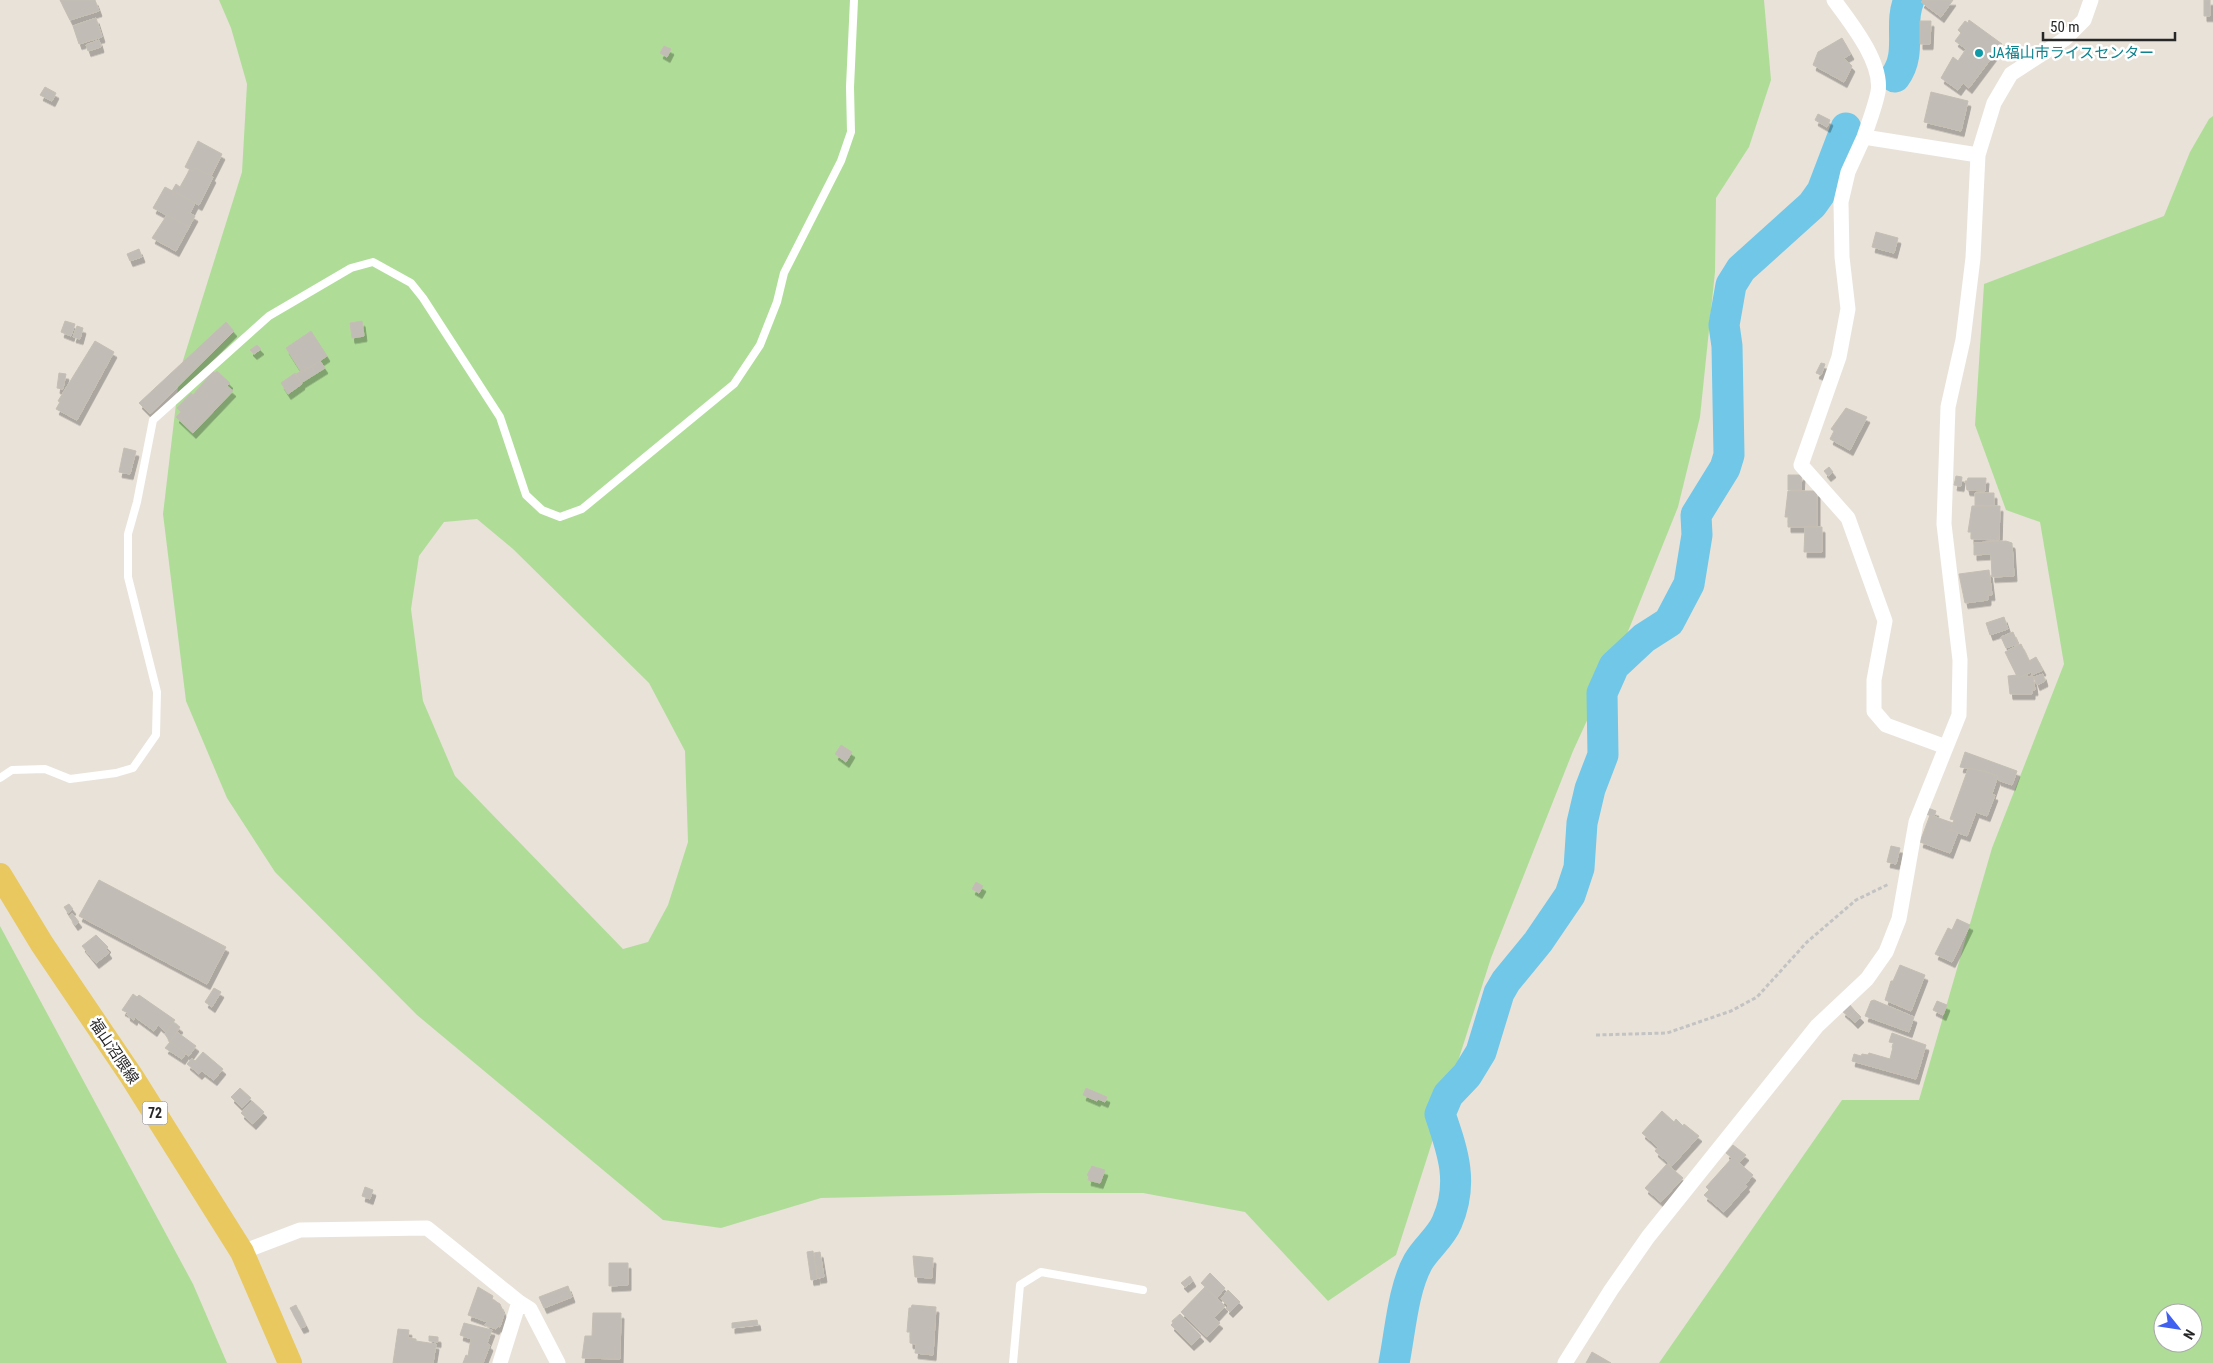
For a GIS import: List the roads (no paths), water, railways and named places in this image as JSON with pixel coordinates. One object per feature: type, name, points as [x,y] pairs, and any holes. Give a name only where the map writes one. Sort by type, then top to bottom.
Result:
[{"type":"main road","name":"福山沼隈線","points":[[0,875],[42,944],[132,1077],[242,1252],[290,1363]]},
{"type":"street","points":[[1834,0],[1850,21],[1878,70],[1878,91],[1864,137],[1848,172],[1841,202],[1842,258],[1848,309],[1839,357],[1801,465],[1848,518],[1885,621],[1874,680],[1874,711],[1886,725],[1946,747]]},
{"type":"street","points":[[1565,1363],[1611,1290],[1648,1237],[1817,1026],[1867,979],[1886,952],[1898,919],[1916,822],[1959,715],[1960,660],[1944,524],[1948,406],[1963,340],[1974,258],[1978,155],[1994,103],[2011,74],[2064,39],[2084,20],[2091,0]]},
{"type":"street","points":[[1864,137],[1978,155]]},
{"type":"street","points":[[242,1252],[300,1230],[427,1228],[530,1309],[558,1363]]},
{"type":"street","points":[[500,1363],[519,1302]]},
{"type":"lane","points":[[0,778],[12,770],[45,769],[70,779],[116,773],[133,768],[156,735],[157,692],[128,577],[128,534],[137,502],[153,420],[269,316],[351,268],[373,262],[411,283],[423,298],[500,417],[526,495],[542,510],[560,517],[582,510],[734,384],[760,345],[777,302],[784,273],[842,161],[851,132],[850,87],[854,0]]},
{"type":"lane","points":[[1013,1363],[1020,1284],[1040,1272],[1143,1290]]},
{"type":"waterway","points":[[1895,77],[1903,58],[1906,9],[1909,0]]},
{"type":"waterway","points":[[1394,1363],[1405,1298],[1413,1273],[1421,1257],[1437,1238],[1447,1222],[1455,1194],[1455,1168],[1440,1114],[1448,1095],[1467,1075],[1481,1052],[1499,993],[1506,981],[1538,942],[1570,895],[1579,868],[1582,823],[1590,789],[1603,755],[1602,693],[1614,666],[1644,638],[1669,622],[1689,584],[1697,535],[1696,515],[1725,468],[1729,455],[1727,346],[1724,325],[1731,285],[1741,269],[1812,205],[1822,191],[1846,128]]},
{"type":"place","name":"JA福山市ライスセンター","points":[[1979,53]]}]
